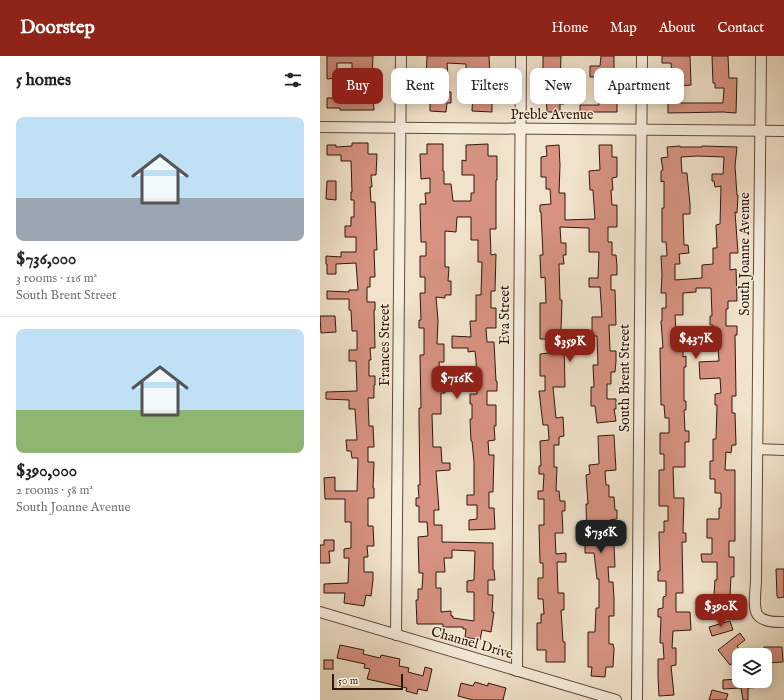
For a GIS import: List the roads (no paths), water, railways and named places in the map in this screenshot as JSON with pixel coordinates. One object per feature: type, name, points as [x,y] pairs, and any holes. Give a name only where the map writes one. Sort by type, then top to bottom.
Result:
[{"type":"street","name":"Frances Street","points":[[396,635],[401,56]]},
{"type":"street","name":"Eva Street","points":[[517,671],[521,56]]},
{"type":"street","name":"South Brent Street","points":[[637,700],[642,56]]},
{"type":"street","name":"South Joanne Avenue","points":[[761,56],[758,449],[756,582],[754,603],[760,618],[768,621],[784,622]]},
{"type":"street","name":"Preble Avenue","points":[[320,127],[784,131]]},
{"type":"street","points":[[758,449],[784,450]]},
{"type":"street","name":"Channel Drive","points":[[320,612],[616,700]]}]
